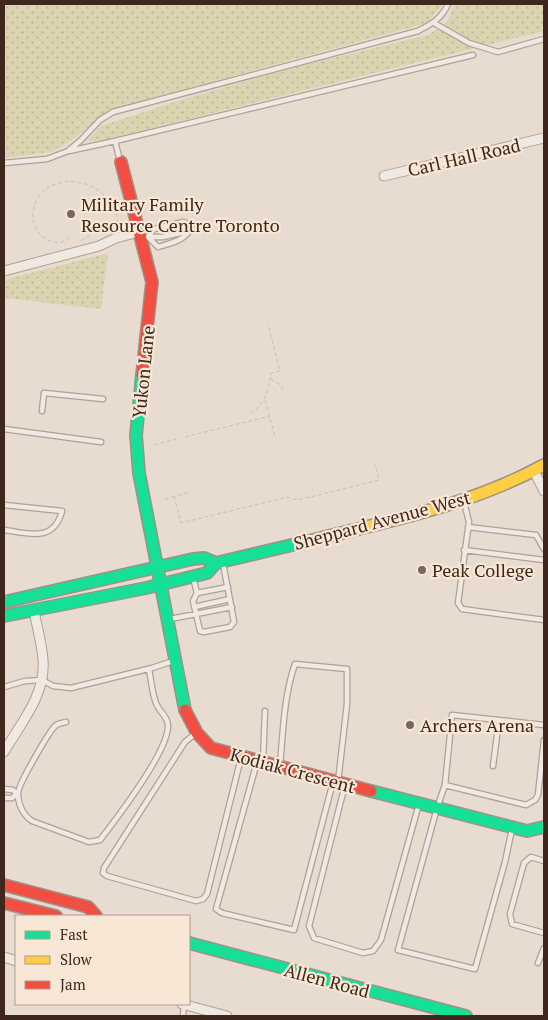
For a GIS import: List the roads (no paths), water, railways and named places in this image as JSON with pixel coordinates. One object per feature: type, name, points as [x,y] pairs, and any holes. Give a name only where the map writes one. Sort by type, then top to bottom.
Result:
[{"type":"main road","name":"Yukon Lane","points":[[121,162],[143,236],[152,282],[136,450],[162,584]]},
{"type":"main road","name":"Sheppard Avenue West","points":[[4,602],[204,558],[219,562],[416,515],[463,500],[534,471],[544,465]]},
{"type":"main road","name":"Sheppard Avenue West","points":[[4,616],[207,573],[219,562]]},
{"type":"main road","name":"Kodiak Crescent","points":[[162,584],[186,712],[197,733],[211,748],[527,832],[544,827]]},
{"type":"main road","points":[[4,885],[88,907],[95,915]]},
{"type":"main road","points":[[4,903],[52,915]]},
{"type":"main road","name":"Allen Road","points":[[190,943],[466,1016]]},
{"type":"street","name":"Carl Hall Road","points":[[384,176],[544,138]]},
{"type":"street","points":[[4,271],[99,246],[119,237],[143,236]]},
{"type":"street","points":[[534,471],[544,491]]},
{"type":"street","points":[[4,752],[36,698],[42,680],[44,662],[34,610]]},
{"type":"street","points":[[187,1005],[227,1016]]},
{"type":"lane","points":[[68,151],[82,140],[100,120],[113,112],[418,31],[434,23],[445,11],[448,4]]},
{"type":"lane","points":[[434,23],[469,43],[498,52],[544,38]]},
{"type":"lane","points":[[4,162],[47,159],[68,151],[473,55]]},
{"type":"lane","points":[[116,141],[121,162]]},
{"type":"lane","points":[[183,222],[192,225],[190,231],[179,240],[158,247],[143,236],[154,229],[183,222]]},
{"type":"lane","points":[[143,236],[163,238],[190,231]]},
{"type":"lane","points":[[42,411],[44,392],[103,399]]},
{"type":"lane","points":[[4,429],[100,442]]},
{"type":"lane","points":[[463,500],[469,519],[458,603],[460,608],[544,620]]},
{"type":"lane","points":[[4,504],[62,512],[60,522],[52,530],[43,534],[4,530]]},
{"type":"lane","points":[[468,527],[536,535],[544,549]]},
{"type":"lane","points":[[464,550],[544,560]]},
{"type":"lane","points":[[219,562],[228,587],[234,622],[230,627],[204,632],[198,629],[193,598],[197,593],[228,587]]},
{"type":"lane","points":[[192,576],[197,593]]},
{"type":"lane","points":[[194,606],[230,599]]},
{"type":"lane","points":[[168,620],[232,607]]},
{"type":"lane","points":[[4,687],[42,680],[60,688],[71,688],[149,669],[176,660]]},
{"type":"lane","points":[[280,767],[285,714],[292,674],[296,664],[347,669],[347,704],[339,782],[308,926],[314,938],[363,953],[372,951],[382,940],[419,803]]},
{"type":"lane","points":[[66,722],[55,726],[21,782],[18,794],[21,808],[26,817],[32,820],[88,842],[100,840],[128,803],[165,742],[168,720],[156,704],[149,669]]},
{"type":"lane","points":[[265,711],[260,762],[216,909],[222,913],[294,930],[339,782]]},
{"type":"lane","points":[[512,827],[475,969],[398,950],[437,808],[445,786],[452,715],[544,725]]},
{"type":"lane","points":[[493,766],[498,720]]},
{"type":"lane","points":[[197,733],[185,742],[104,868],[103,872],[107,876],[196,900],[203,899],[207,894],[241,757]]},
{"type":"lane","points":[[445,786],[526,805],[535,800],[538,795],[544,740]]},
{"type":"lane","points":[[4,789],[13,790],[18,794]]},
{"type":"lane","points":[[4,798],[12,798],[18,794]]},
{"type":"lane","points":[[544,861],[531,857],[524,863],[510,914],[512,924],[544,933]]},
{"type":"lane","points":[[538,963],[544,948]]},
{"type":"place","name":"Military Family Resource Centre Toronto","points":[[71,214]]},
{"type":"place","name":"Peak College","points":[[422,570]]},
{"type":"place","name":"Archers Arena","points":[[410,725]]}]
